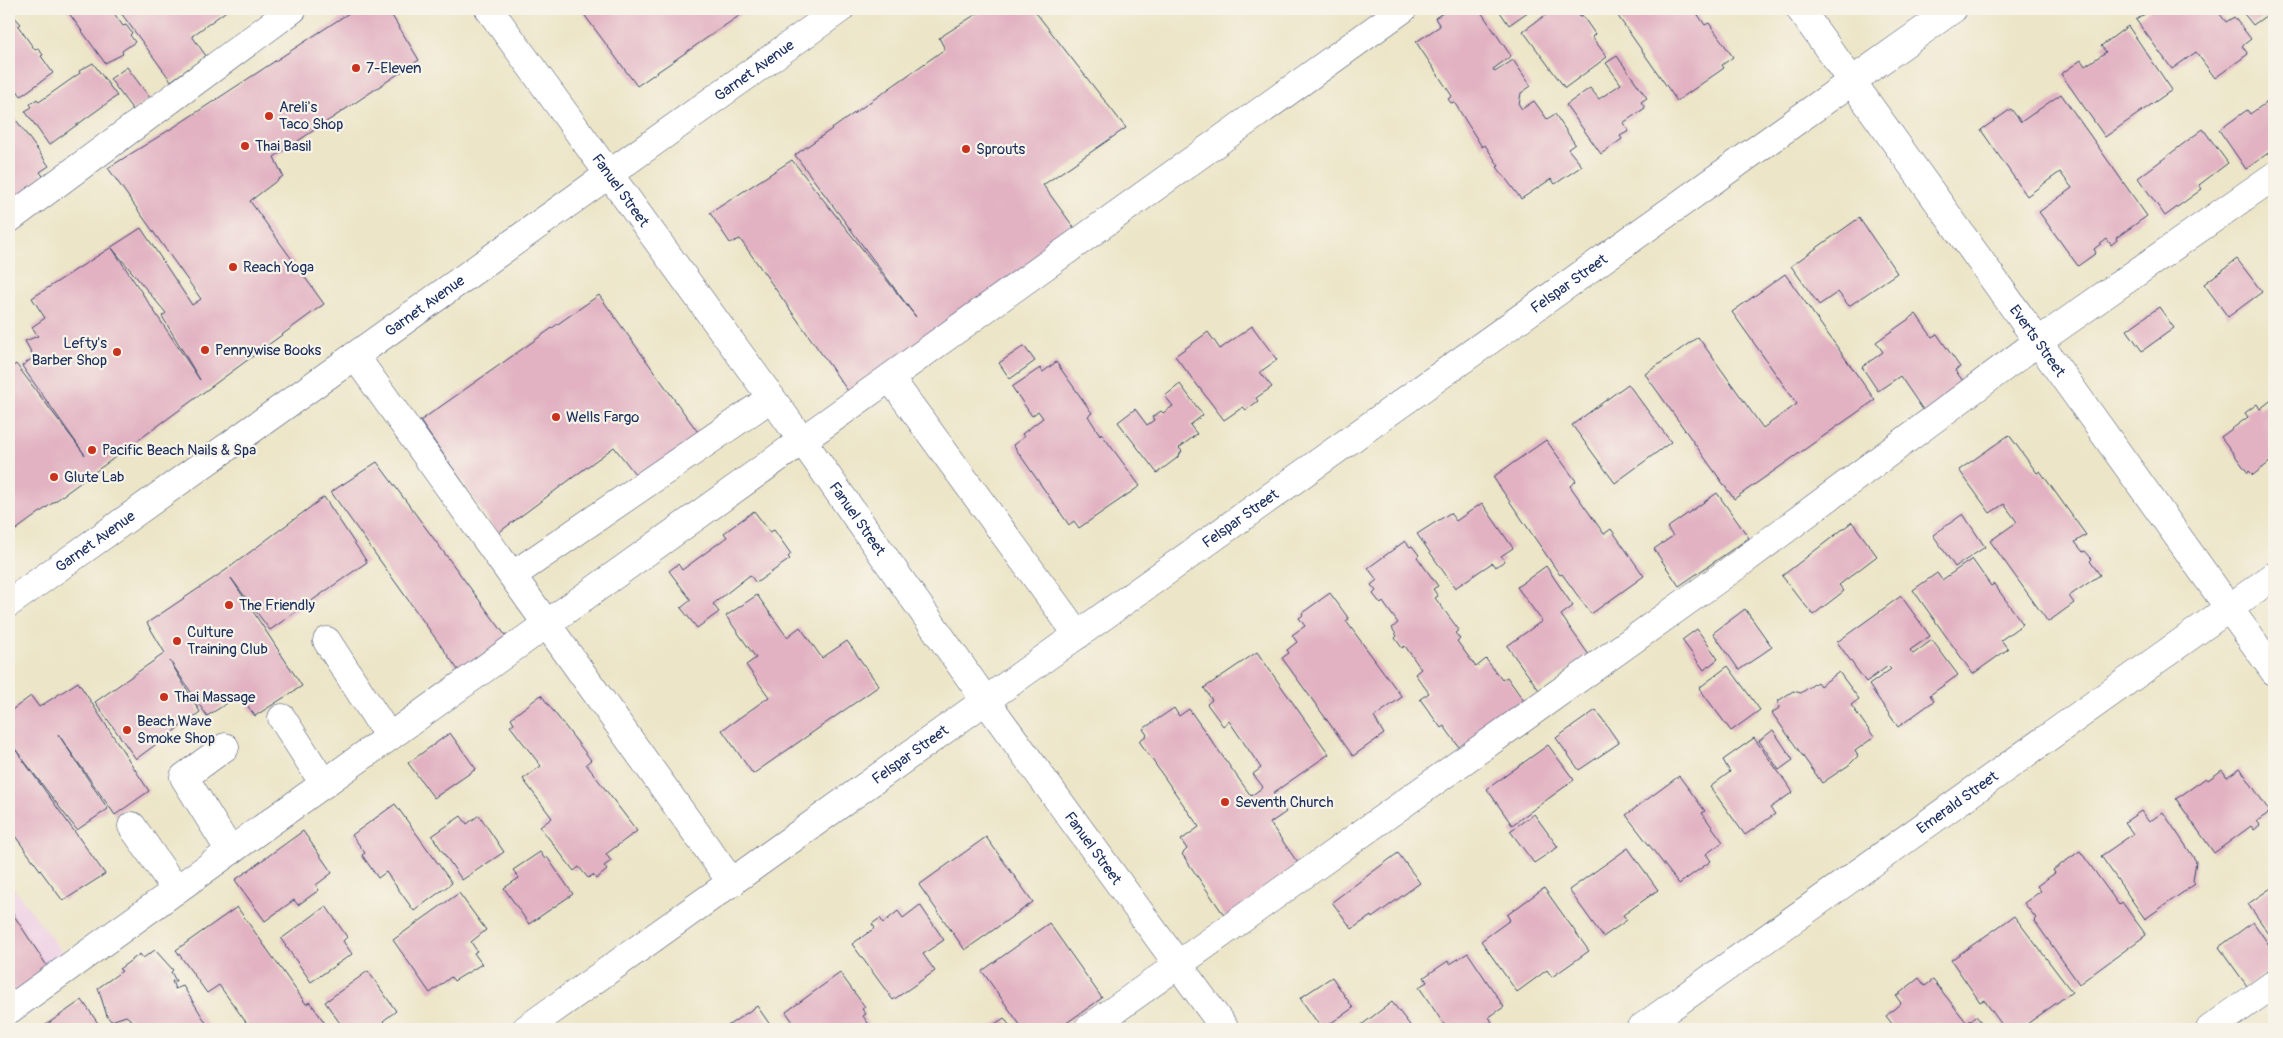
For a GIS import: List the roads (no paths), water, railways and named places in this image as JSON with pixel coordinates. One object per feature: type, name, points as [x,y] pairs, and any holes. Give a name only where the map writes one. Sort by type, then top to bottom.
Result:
[{"type":"street","points":[[9,219],[293,9]]},
{"type":"street","name":"Fanuel Street","points":[[489,9],[802,440],[986,702],[1179,963],[1225,1029]]},
{"type":"street","name":"Garnet Avenue","points":[[9,603],[840,9]]},
{"type":"street","points":[[9,1010],[1403,9]]},
{"type":"street","name":"Everts Street","points":[[1800,9],[2274,671]]},
{"type":"street","name":"Felspar Street","points":[[526,1029],[1953,9]]},
{"type":"street","points":[[1088,1029],[1739,564],[2038,341],[2274,176]]},
{"type":"street","points":[[355,356],[732,882]]},
{"type":"street","points":[[890,378],[1078,635]]},
{"type":"street","points":[[513,575],[771,398]]},
{"type":"street","name":"Emerald Street","points":[[1640,1029],[2274,576]]},
{"type":"street","points":[[327,641],[388,737]]},
{"type":"street","points":[[282,718],[324,784]]},
{"type":"street","points":[[225,747],[184,777],[230,851]]},
{"type":"street","points":[[132,826],[176,890]]},
{"type":"street","points":[[2210,1029],[2274,984]]},
{"type":"place","name":"7-Eleven","points":[[356,68]]},
{"type":"place","name":"Areli's Taco Shop","points":[[269,116]]},
{"type":"place","name":"Thai Basil","points":[[245,146]]},
{"type":"place","name":"Sprouts","points":[[966,149]]},
{"type":"place","name":"Reach Yoga","points":[[233,267]]},
{"type":"place","name":"Pennywise Books","points":[[205,350]]},
{"type":"place","name":"Lefty's Barber Shop","points":[[117,352]]},
{"type":"place","name":"Wells Fargo","points":[[556,417]]},
{"type":"place","name":"Pacific Beach Nails & Spa","points":[[92,450]]},
{"type":"place","name":"Glute Lab","points":[[54,477]]},
{"type":"place","name":"The Friendly","points":[[229,605]]},
{"type":"place","name":"Culture Training Club","points":[[177,641]]},
{"type":"place","name":"Thai Massage","points":[[164,697]]},
{"type":"place","name":"Beach Wave Smoke Shop","points":[[127,730]]},
{"type":"place","name":"Seventh Church","points":[[1225,802]]}]
